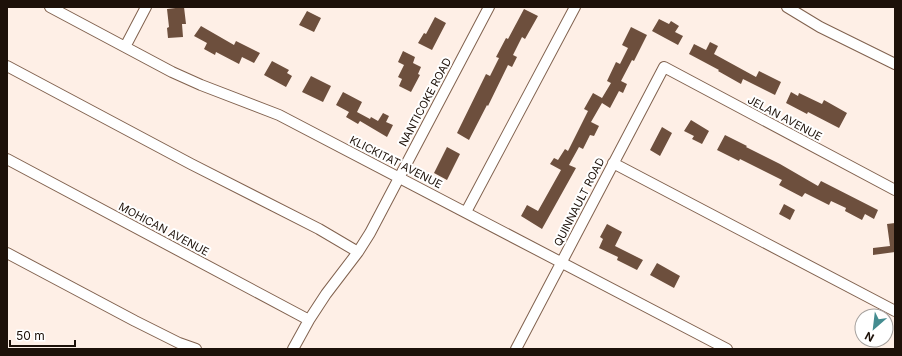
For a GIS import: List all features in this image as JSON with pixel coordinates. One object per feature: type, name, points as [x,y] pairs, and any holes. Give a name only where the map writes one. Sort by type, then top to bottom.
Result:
[{"type":"street","name":"KLICKITAT AVENUE","points":[[50,7],[62,10],[125,47],[172,72],[201,85],[279,115],[727,349]]},
{"type":"street","points":[[125,47],[146,7]]},
{"type":"street","name":"NANTICOKE ROAD","points":[[293,349],[309,320],[326,294],[358,252],[370,233],[489,7]]},
{"type":"street","points":[[466,212],[575,7]]},
{"type":"street","points":[[786,7],[895,64]]},
{"type":"street","points":[[7,66],[191,164],[319,229],[358,252]]},
{"type":"street","name":"QUINNAULT ROAD","points":[[516,349],[664,67]]},
{"type":"street","name":"JELAN AVENUE","points":[[664,67],[895,190]]},
{"type":"street","name":"MOHICAN AVENUE","points":[[7,159],[309,320]]},
{"type":"street","points":[[613,163],[895,311]]},
{"type":"street","points":[[7,253],[135,321],[179,343],[196,349]]},
{"type":"building","points":[[184,7],[186,24],[182,24],[183,37],[168,38],[167,28],[169,27],[167,9]]},
{"type":"building","points":[[524,9],[538,16],[525,39],[522,37],[513,55],[517,57],[512,67],[508,65],[469,140],[457,133],[486,74],[490,76],[499,58],[496,57],[506,38],[508,39]]},
{"type":"building","points":[[307,11],[321,18],[314,32],[299,25]]},
{"type":"building","points":[[435,17],[446,23],[432,50],[418,43],[424,33],[426,34]]},
{"type":"building","points":[[659,19],[669,24],[671,21],[679,26],[675,32],[683,36],[678,45],[652,31]]},
{"type":"building","points":[[201,26],[234,45],[236,41],[260,53],[254,63],[242,57],[239,64],[216,52],[215,55],[204,49],[207,43],[194,36]]},
{"type":"building","points":[[631,27],[647,35],[634,61],[632,60],[621,81],[627,84],[623,93],[619,91],[610,108],[602,103],[591,122],[599,126],[594,136],[590,135],[583,149],[579,147],[569,165],[576,168],[542,229],[521,216],[527,205],[538,211],[561,170],[550,164],[554,158],[558,160],[565,149],[568,151],[588,111],[584,109],[593,93],[602,98],[611,83],[607,81],[616,62],[620,64],[628,48],[622,45]]},
{"type":"building","points":[[710,42],[718,46],[714,54],[756,77],[759,71],[781,82],[775,95],[743,79],[741,84],[689,54],[694,44],[706,50]]},
{"type":"building","points":[[403,51],[415,57],[413,63],[421,67],[418,74],[420,75],[411,92],[399,86],[402,79],[398,77],[404,65],[398,62]]},
{"type":"building","points":[[272,61],[289,70],[287,73],[292,76],[286,87],[264,75]]},
{"type":"building","points":[[311,76],[331,86],[323,102],[302,92]]},
{"type":"building","points":[[343,92],[362,102],[357,112],[370,119],[371,117],[378,121],[383,113],[389,116],[386,122],[393,125],[387,137],[360,121],[358,124],[346,117],[349,112],[336,105]]},
{"type":"building","points":[[791,92],[798,96],[799,93],[822,104],[824,100],[847,113],[839,128],[808,112],[807,114],[786,103]]},
{"type":"building","points":[[691,120],[709,131],[702,144],[692,139],[694,136],[684,131]]},
{"type":"building","points":[[662,127],[672,133],[660,156],[650,150]]},
{"type":"building","points":[[725,135],[818,186],[821,181],[878,210],[874,219],[865,214],[862,220],[845,211],[846,208],[831,201],[829,205],[805,193],[802,197],[779,185],[782,180],[740,159],[739,161],[717,150]]},
{"type":"building","points":[[447,147],[460,154],[447,180],[434,173]]},
{"type":"building","points":[[784,204],[795,210],[790,220],[779,214]]},
{"type":"building","points":[[895,223],[895,252],[873,255],[873,248],[890,246],[887,224]]},
{"type":"building","points":[[607,224],[622,232],[615,246],[643,260],[637,270],[617,260],[618,257],[599,248],[603,239],[600,237]]},
{"type":"building","points":[[657,263],[680,276],[674,288],[650,275]]}]
